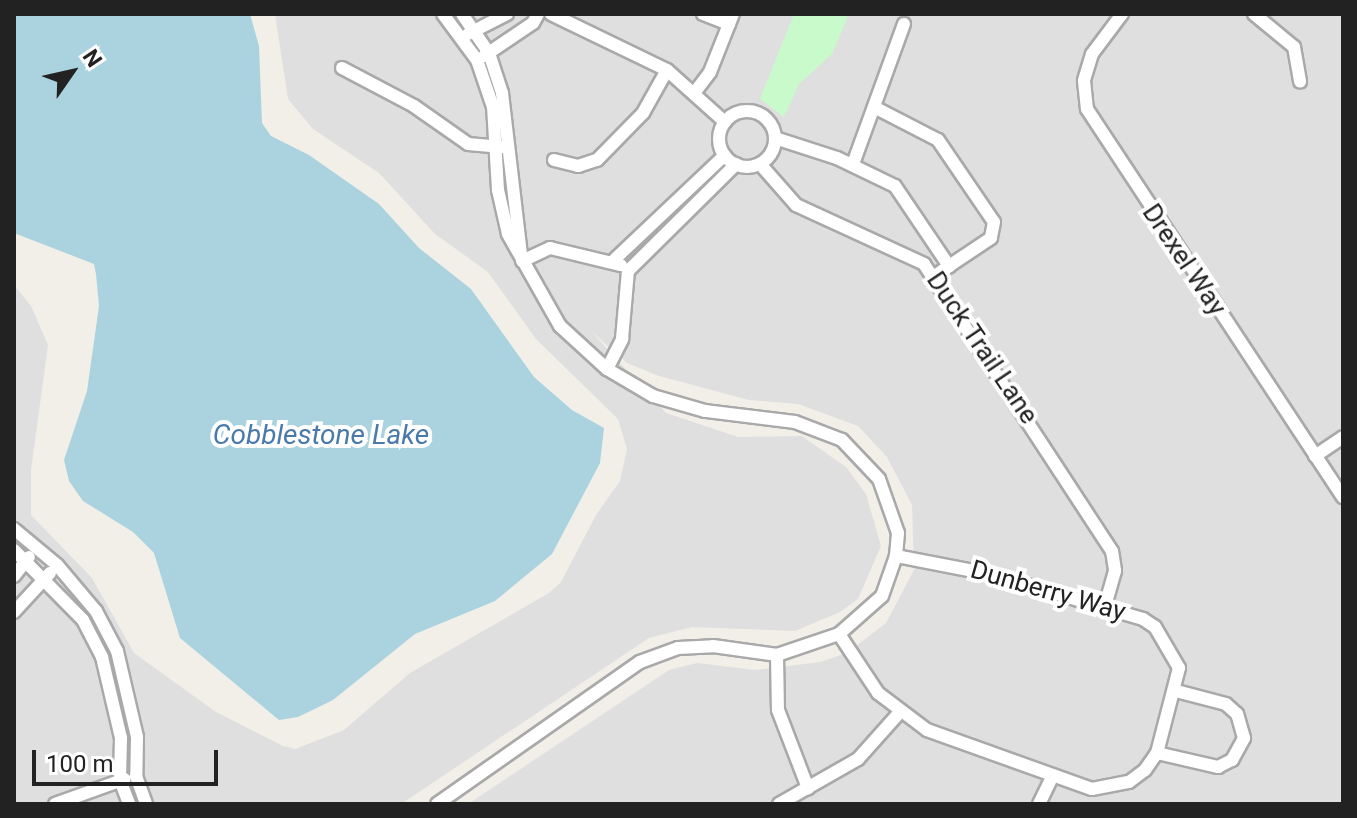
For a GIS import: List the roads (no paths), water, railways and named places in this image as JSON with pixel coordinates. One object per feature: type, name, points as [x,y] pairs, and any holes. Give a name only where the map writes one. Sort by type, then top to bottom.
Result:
[{"type":"street","points":[[443,14],[469,34]]},
{"type":"street","points":[[437,804],[640,662],[678,648],[701,646],[777,655],[839,634],[882,596],[896,556],[898,533],[887,494],[869,464],[842,440],[795,422],[705,411],[653,396],[607,369],[560,326],[522,259],[504,147],[502,93],[469,34],[462,14]]},
{"type":"street","points":[[469,34],[507,14]]},
{"type":"street","points":[[483,56],[533,23],[538,14]]},
{"type":"street","points":[[551,14],[667,70],[725,122]]},
{"type":"street","points":[[695,92],[731,19],[703,14]]},
{"type":"street","name":"Drexel Way","points":[[1122,14],[1092,54],[1084,81],[1087,109],[1343,497]]},
{"type":"street","points":[[1254,14],[1294,47],[1300,81]]},
{"type":"street","points":[[853,164],[904,24]]},
{"type":"street","points":[[342,68],[414,106],[453,136],[504,147]]},
{"type":"street","points":[[554,160],[578,166],[597,160],[643,113],[667,70]]},
{"type":"street","points":[[874,107],[938,140],[989,213],[995,230],[932,278]]},
{"type":"street","points":[[754,112],[768,121],[775,138],[771,153],[760,164],[736,164],[725,155],[720,142],[725,122],[738,113],[754,112]]},
{"type":"street","points":[[775,138],[853,164],[895,186],[949,266]]},
{"type":"street","points":[[615,259],[725,155]]},
{"type":"street","points":[[607,369],[622,339],[628,271],[736,164]]},
{"type":"street","name":"Duck Trail Lane","points":[[760,164],[796,205],[909,254],[924,264],[1035,427],[1112,551],[1115,571],[1105,607]]},
{"type":"street","points":[[522,259],[550,248],[615,259],[628,271]]},
{"type":"street","points":[[1315,456],[1343,437]]},
{"type":"street","points":[[14,529],[57,565],[96,611],[117,651],[137,737],[136,776],[146,804]]},
{"type":"street","points":[[14,576],[36,548]]},
{"type":"street","points":[[14,550],[45,577],[83,620],[102,657],[121,738],[120,780],[129,804]]},
{"type":"street","name":"Dunberry Way","points":[[839,634],[863,675],[900,712],[958,743],[1092,789],[1111,788],[1129,782],[1157,753],[1176,691],[1179,668],[1160,633],[1143,619],[955,565],[896,556]]},
{"type":"street","points":[[14,612],[57,565]]},
{"type":"street","points":[[777,655],[781,723],[808,788]]},
{"type":"street","points":[[1157,753],[1218,767],[1232,760],[1244,738],[1237,714],[1226,704],[1176,691]]},
{"type":"street","points":[[779,804],[858,759],[900,712]]},
{"type":"street","points":[[1039,804],[1053,775]]},
{"type":"street","points":[[55,804],[136,776]]},
{"type":"water","name":"Cobblestone Lake","points":[[14,14],[250,14],[259,46],[262,123],[271,136],[309,155],[379,204],[419,248],[471,289],[534,377],[572,410],[604,428],[600,463],[552,554],[495,601],[415,634],[333,700],[298,717],[279,720],[180,638],[154,553],[133,532],[83,501],[69,481],[64,460],[87,391],[99,306],[96,274],[94,264],[14,233]]}]
